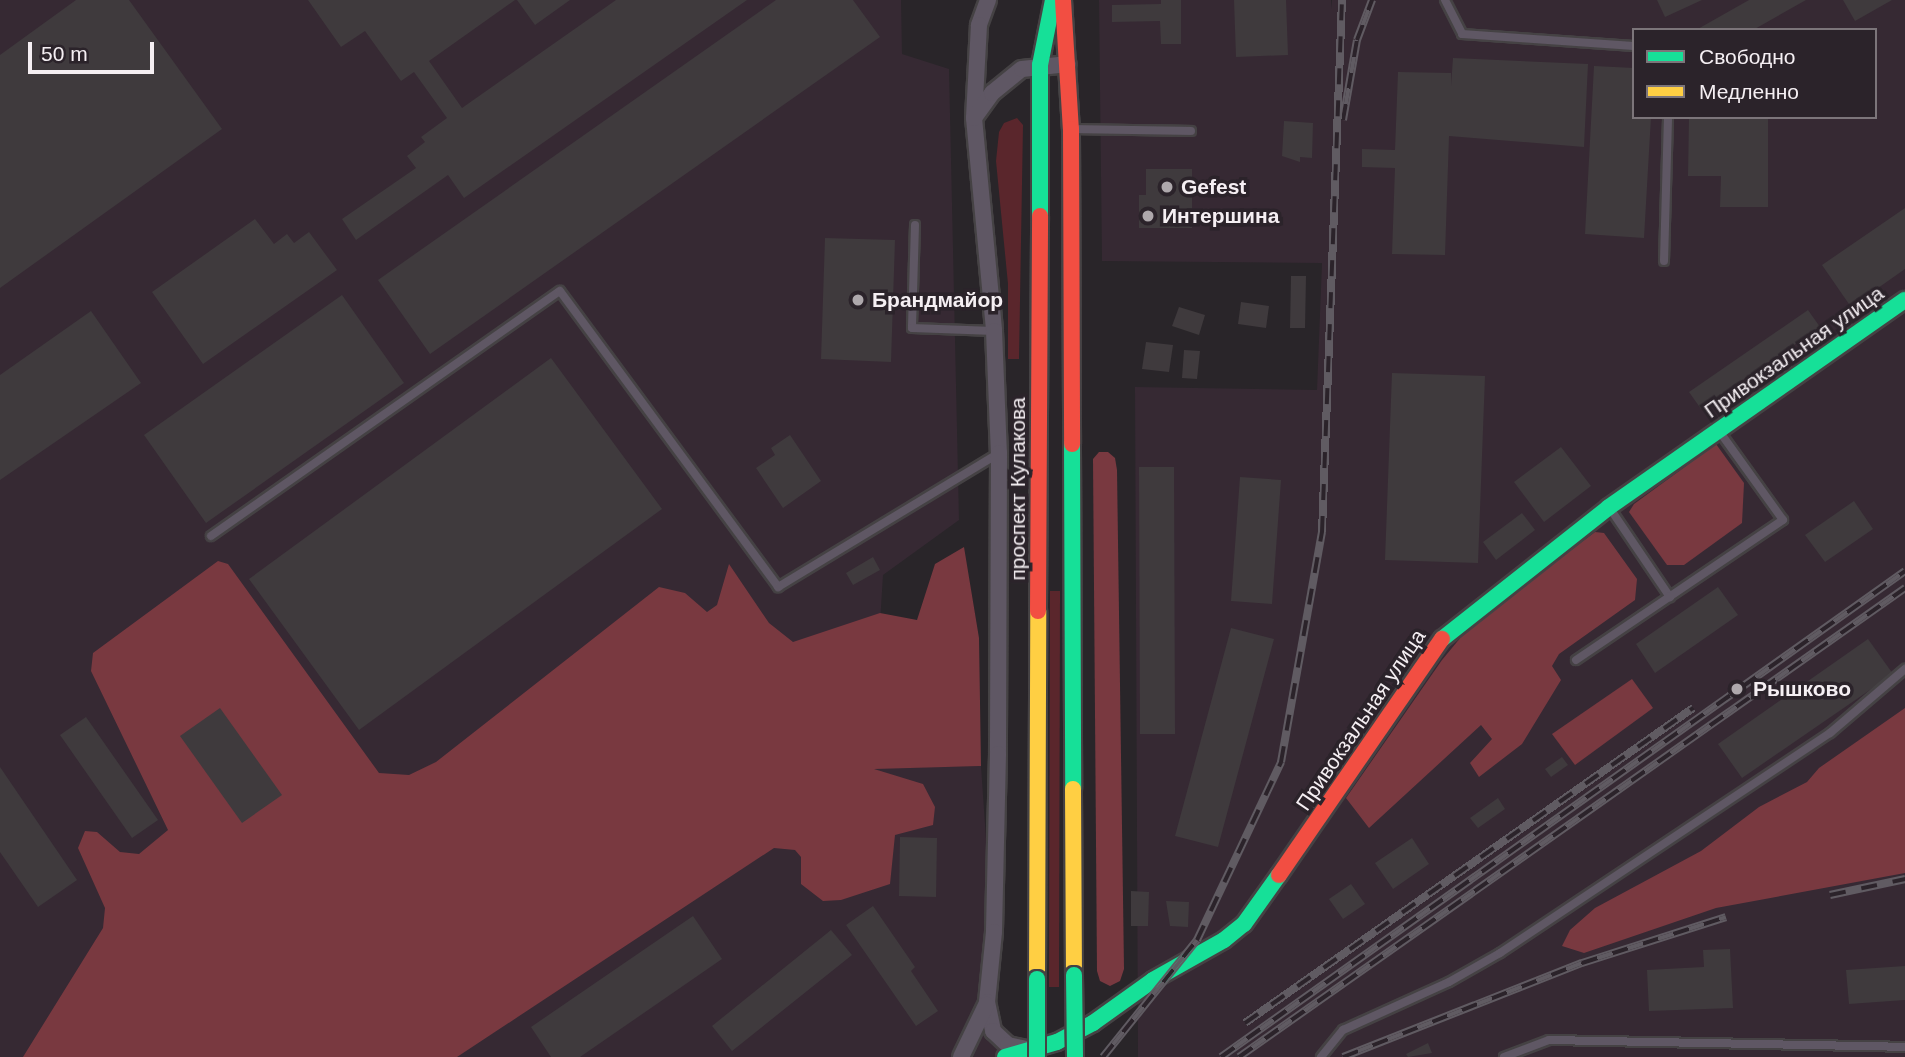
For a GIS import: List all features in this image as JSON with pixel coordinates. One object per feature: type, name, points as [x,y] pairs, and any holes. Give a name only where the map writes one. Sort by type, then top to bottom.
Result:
[{"type":"main road","name":"проспект Кулакова","points":[[1037,1053],[1040,65],[1053,0]]},
{"type":"main road","points":[[1063,0],[1071,129],[1075,1057]]},
{"type":"main road","name":"Привокзальная улица","points":[[1037,1053],[1093,1023],[1244,923],[1445,635],[1609,507],[1905,300]]},
{"type":"main road","points":[[1005,1057],[1037,1053]]},
{"type":"street","points":[[988,0],[979,25],[974,118],[994,331],[999,453],[998,754],[994,932],[987,1002],[988,1018],[1000,1039],[1020,1050],[1037,1053]]},
{"type":"street","points":[[974,118],[1008,78],[1040,65],[1068,64]]},
{"type":"street","points":[[961,1057],[987,1002]]},
{"type":"lane","points":[[1445,0],[1462,34],[1632,46]]},
{"type":"lane","points":[[1664,261],[1668,119]]},
{"type":"lane","points":[[1071,129],[1191,131]]},
{"type":"lane","points":[[915,225],[912,328],[994,331]]},
{"type":"lane","points":[[211,536],[560,291],[778,587],[999,453]]},
{"type":"lane","points":[[1576,660],[1783,520],[1719,430]]},
{"type":"lane","points":[[1609,507],[1670,597]]},
{"type":"lane","points":[[1321,1057],[1343,1030],[1449,982],[1522,937],[1830,733],[1905,669]]},
{"type":"lane","points":[[1504,1057],[1549,1040],[1905,1046]]},
{"type":"shaded area","points":[[0,0],[901,0],[902,54],[949,69],[959,520],[883,575],[871,768],[981,766],[1001,1057],[0,1057]]},
{"type":"shaded area","points":[[1099,0],[1331,0],[1332,9],[1332,0],[1905,0],[1905,1057],[1138,1057],[1135,387],[1317,390],[1322,263],[1102,261]]},
{"type":"shaded area","points":[[1017,118],[1023,125],[1019,359],[1008,359],[1008,284],[996,161],[999,132],[1004,123]]},
{"type":"shaded area","points":[[1716,444],[1744,483],[1742,523],[1684,565],[1667,565],[1629,512],[1634,504]]},
{"type":"shaded area","points":[[1099,452],[1108,452],[1115,458],[1117,470],[1124,969],[1120,981],[1110,986],[1100,981],[1097,971],[1093,459]]},
{"type":"shaded area","points":[[1595,532],[1604,533],[1637,579],[1635,600],[1559,654],[1552,666],[1561,680],[1522,744],[1479,777],[1470,763],[1492,739],[1481,725],[1369,828],[1346,798],[1442,660],[1471,625]]},
{"type":"shaded area","points":[[964,547],[979,638],[981,766],[874,769],[923,784],[935,807],[933,825],[895,835],[890,884],[841,900],[823,901],[801,884],[801,857],[795,850],[774,848],[457,1057],[23,1057],[103,928],[105,908],[78,848],[85,831],[97,832],[120,852],[139,854],[168,830],[91,671],[93,653],[218,561],[228,564],[379,773],[409,775],[436,762],[659,587],[685,593],[707,612],[717,605],[729,564],[769,623],[793,642],[880,613],[917,620],[935,564]]},
{"type":"shaded area","points":[[1050,591],[1060,591],[1059,987],[1049,987]]},
{"type":"shaded area","points":[[1632,679],[1653,708],[1575,765],[1552,734]]},
{"type":"shaded area","points":[[1905,708],[1905,873],[1716,908],[1584,953],[1562,946],[1570,930],[1595,908],[1701,851],[1759,807],[1807,782],[1819,768]]},
{"type":"building","points":[[76,0],[129,0],[222,129],[0,288],[0,55]]},
{"type":"building","points":[[308,0],[515,0],[429,61],[462,108],[616,0],[747,0],[464,198],[448,175],[356,240],[342,219],[416,168],[407,156],[425,142],[421,137],[447,118],[414,72],[401,81],[365,31],[341,47]]},
{"type":"building","points":[[517,0],[570,0],[535,25]]},
{"type":"building","points":[[776,0],[853,0],[880,37],[430,354],[378,280]]},
{"type":"building","points":[[1161,0],[1181,0],[1181,44],[1161,44],[1160,21],[1112,22],[1112,5],[1161,4]]},
{"type":"building","points":[[1234,0],[1286,0],[1288,55],[1236,57]]},
{"type":"building","points":[[1657,0],[1702,0],[1665,17]]},
{"type":"building","points":[[1749,0],[1806,0],[1757,28],[1700,28]]},
{"type":"building","points":[[1843,0],[1892,0],[1855,21]]},
{"type":"building","points":[[1453,58],[1588,64],[1584,147],[1449,136],[1445,255],[1392,254],[1395,168],[1362,167],[1362,149],[1395,150],[1398,72],[1451,73],[1451,86]]},
{"type":"building","points":[[1594,66],[1632,68],[1632,119],[1651,119],[1644,238],[1585,234]]},
{"type":"building","points":[[1689,119],[1768,119],[1768,207],[1720,207],[1721,176],[1688,176]]},
{"type":"building","points":[[1284,121],[1313,123],[1312,158],[1300,157],[1300,162],[1282,156]]},
{"type":"building","points":[[1146,169],[1192,169],[1192,228],[1139,228],[1139,195],[1146,195]]},
{"type":"building","points":[[1905,208],[1905,269],[1851,307],[1822,265]]},
{"type":"building","points":[[255,219],[274,244],[287,234],[294,243],[309,232],[337,270],[203,364],[152,292]]},
{"type":"building","name":"Брандмайор","points":[[825,238],[895,240],[891,362],[821,359]]},
{"type":"building","points":[[1291,276],[1306,276],[1305,328],[1290,328]]},
{"type":"building","points":[[342,295],[404,383],[206,523],[144,435]]},
{"type":"building","points":[[1241,302],[1269,306],[1266,328],[1238,324]]},
{"type":"building","points":[[1179,307],[1205,315],[1199,335],[1172,326]]},
{"type":"building","points":[[1808,310],[1820,327],[1701,409],[1689,392]]},
{"type":"building","points":[[91,311],[141,383],[0,480],[0,375]]},
{"type":"building","points":[[1146,342],[1173,345],[1169,372],[1142,369]]},
{"type":"building","points":[[1184,350],[1200,351],[1197,379],[1182,378]]},
{"type":"building","points":[[551,358],[662,509],[359,730],[249,579]]},
{"type":"building","points":[[1392,373],[1485,376],[1478,563],[1385,560]]},
{"type":"building","points":[[790,435],[821,481],[783,508],[756,468],[775,455],[771,448]]},
{"type":"building","points":[[1561,447],[1591,486],[1544,522],[1514,482]]},
{"type":"building","points":[[1139,467],[1174,467],[1175,734],[1140,734]]},
{"type":"building","points":[[1240,477],[1281,480],[1272,604],[1231,601]]},
{"type":"building","points":[[1854,501],[1873,529],[1825,562],[1805,535]]},
{"type":"building","points":[[1522,513],[1535,530],[1496,560],[1483,542]]},
{"type":"building","points":[[873,557],[880,570],[853,585],[846,573]]},
{"type":"building","name":"Рышково","points":[[1718,587],[1738,615],[1655,673],[1636,644]]},
{"type":"building","points":[[1231,628],[1274,639],[1218,847],[1175,836]]},
{"type":"building","points":[[1868,639],[1893,674],[1742,778],[1718,744]]},
{"type":"building","points":[[220,708],[282,795],[242,823],[180,736]]},
{"type":"building","points":[[86,717],[158,820],[132,838],[60,735]]},
{"type":"building","points":[[1562,757],[1568,765],[1551,777],[1545,769]]},
{"type":"building","points":[[0,767],[77,880],[38,907],[0,852]]},
{"type":"building","points":[[1498,798],[1505,809],[1478,828],[1470,818]]},
{"type":"building","points":[[900,837],[937,838],[936,897],[899,896]]},
{"type":"building","points":[[1412,838],[1429,864],[1393,889],[1375,863]]},
{"type":"building","points":[[1351,884],[1365,904],[1343,919],[1329,899]]},
{"type":"building","points":[[1131,891],[1149,892],[1148,926],[1131,926]]},
{"type":"building","points":[[1166,901],[1189,902],[1188,927],[1170,926]]},
{"type":"building","points":[[873,906],[915,967],[911,971],[938,1011],[916,1026],[846,925]]},
{"type":"building","points":[[693,916],[722,959],[580,1057],[551,1057],[531,1027]]},
{"type":"building","points":[[831,930],[852,955],[732,1051],[712,1026]]},
{"type":"building","points":[[1730,949],[1733,1008],[1649,1011],[1647,970],[1704,967],[1703,950]]},
{"type":"building","points":[[1905,966],[1905,1000],[1849,1004],[1846,970]]},
{"type":"building","points":[[1428,1043],[1432,1053],[1408,1057],[1406,1054]]},
{"type":"railway","points":[[1103,1057],[1197,940],[1281,762],[1322,532],[1342,0]]},
{"type":"railway","points":[[1343,120],[1357,40],[1372,0]]},
{"type":"railway","points":[[1221,1057],[1905,571]]},
{"type":"railway","points":[[1239,1057],[1905,588]]},
{"type":"railway","points":[[1245,1023],[1693,708]]},
{"type":"railway","points":[[1830,895],[1905,879]]},
{"type":"railway","points":[[1343,1057],[1582,963],[1726,917]]},
{"type":"traffic: fast","points":[[1040,216],[1040,65],[1053,0]]},
{"type":"traffic: fast","points":[[1442,639],[1609,507],[1905,300]]},
{"type":"traffic: fast","points":[[1072,444],[1073,789]]},
{"type":"traffic: fast","points":[[1005,1057],[1057,1042],[1093,1023],[1153,980],[1224,940],[1244,924],[1279,875]]},
{"type":"traffic: fast","points":[[1074,975],[1075,1057]]},
{"type":"traffic: fast","points":[[1037,979],[1037,1057]]},
{"type":"traffic: slow","points":[[1037,979],[1038,611]]},
{"type":"traffic: slow","points":[[1073,789],[1074,975]]},
{"type":"traffic: jam","points":[[1063,0],[1071,129],[1072,444]]},
{"type":"traffic: jam","points":[[1038,611],[1040,216]]},
{"type":"traffic: jam","points":[[1279,875],[1442,639]]},
{"type":"place","name":"Gefest","points":[[1167,187]]},
{"type":"place","name":"Интершина","points":[[1148,216]]},
{"type":"place","name":"Брандмайор","points":[[858,300]]},
{"type":"place","name":"Рышково","points":[[1737,689]]}]
